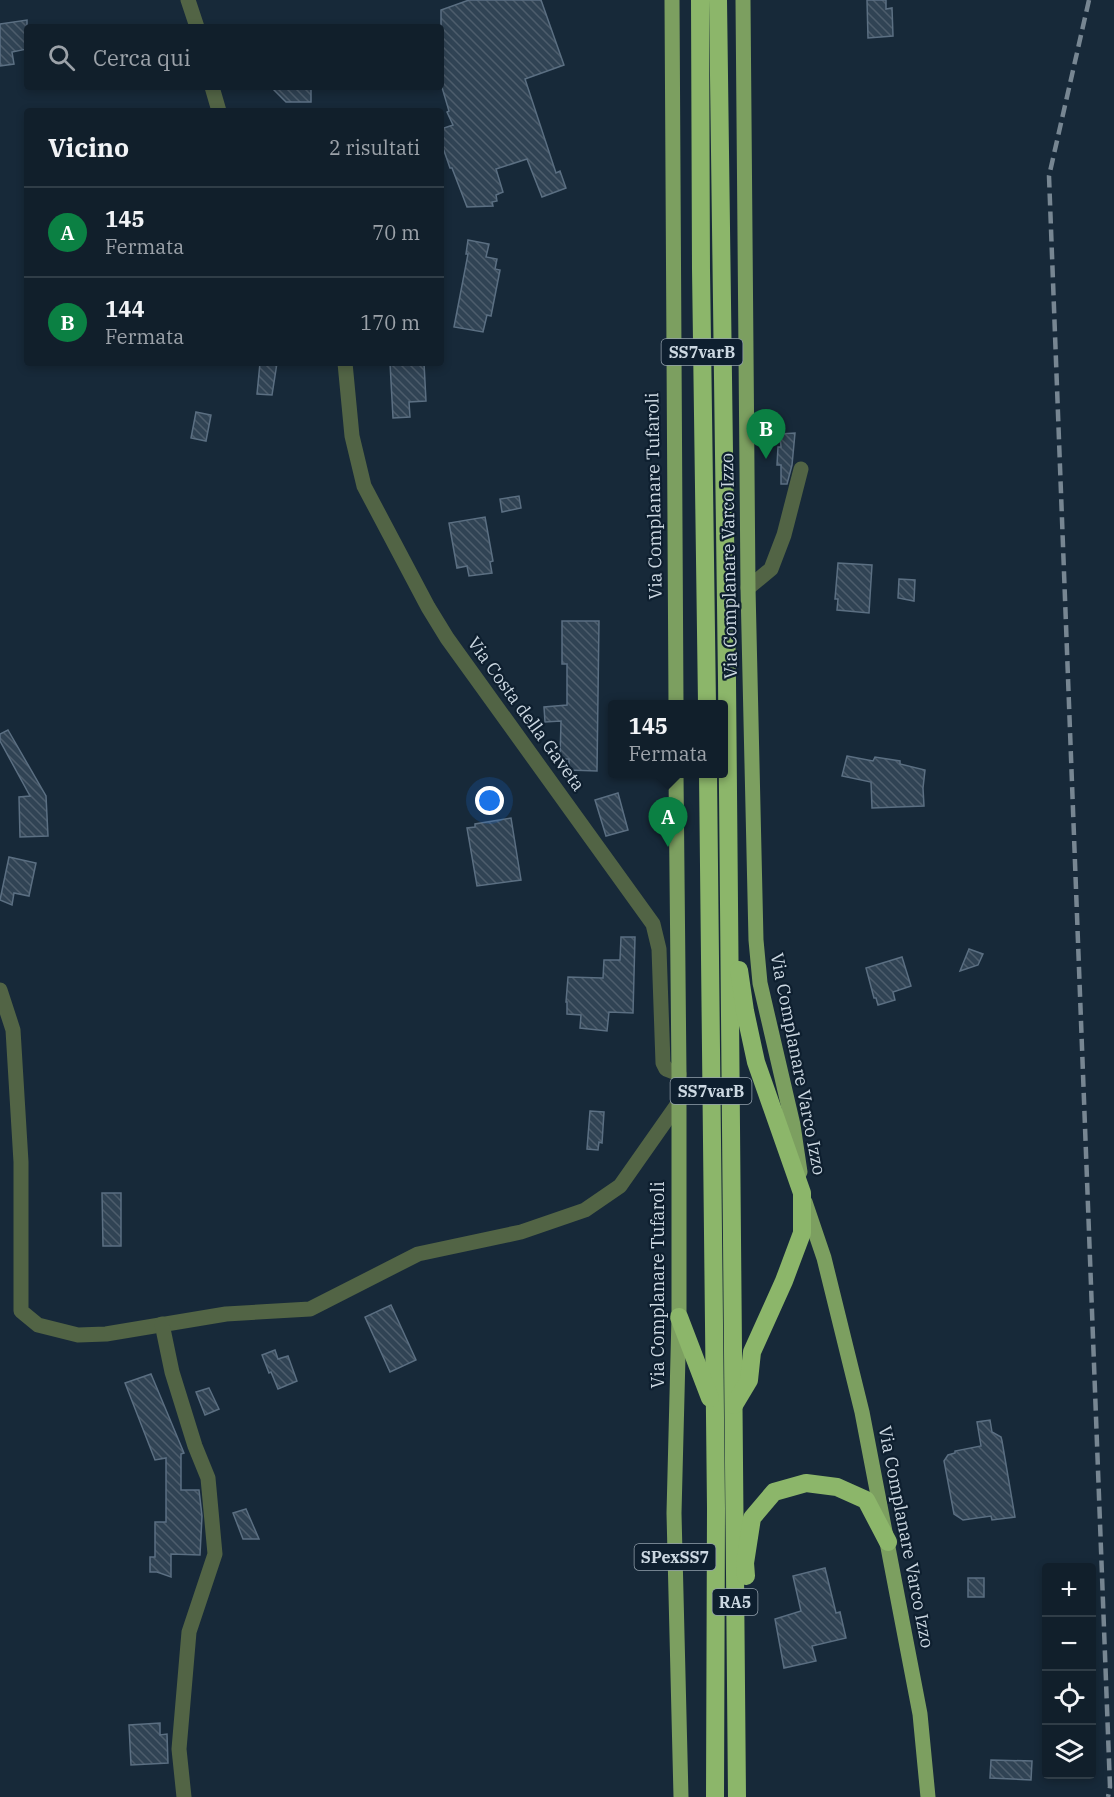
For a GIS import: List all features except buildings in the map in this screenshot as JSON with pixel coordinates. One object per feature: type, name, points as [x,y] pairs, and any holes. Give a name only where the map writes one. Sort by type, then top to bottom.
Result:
[{"type":"highway","name":"SS7varB","points":[[700,0],[706,700]]},
{"type":"highway","name":"SS7varB","points":[[718,0],[727,700]]},
{"type":"highway","name":"SS7varB","points":[[708,778],[714,1408]]},
{"type":"highway","name":"SS7varB","points":[[727,778],[733,1406]]},
{"type":"highway","points":[[729,905],[745,1011],[756,1062],[802,1193],[802,1233],[784,1281],[752,1352],[749,1380],[733,1406]]},
{"type":"highway","points":[[679,1317],[714,1408]]},
{"type":"highway","name":"RA5","points":[[733,1406],[737,1797]]},
{"type":"highway","name":"RA5","points":[[714,1408],[715,1797]]},
{"type":"highway","points":[[741,1797],[747,1703],[746,1563],[752,1518],[774,1492],[806,1483],[837,1487],[866,1500],[888,1542]]},
{"type":"main road","name":"Via Complanare Tufaroli","points":[[672,0],[676,700]]},
{"type":"main road","name":"Via Complanare Varco Izzo","points":[[742,0],[748,588],[757,951],[760,983],[793,1125],[802,1193],[824,1258],[862,1412],[920,1714],[928,1797]]},
{"type":"main road","name":"Via Complanare Tufaroli","points":[[676,778],[679,1317],[674,1513],[681,1797]]},
{"type":"street","points":[[188,0],[195,24]]},
{"type":"street","points":[[213,90],[218,108]]},
{"type":"street","name":"Via Costa della Gaveta","points":[[345,366],[352,436],[364,486],[428,608],[447,638],[653,924],[660,949],[663,1063],[666,1069],[679,1074]]},
{"type":"street","points":[[748,588],[771,569],[784,535],[801,469]]},
{"type":"street","points":[[0,990],[13,1030],[21,1162],[21,1311],[38,1325],[78,1335],[106,1334],[226,1314],[310,1309],[418,1254],[521,1232],[585,1210],[621,1186],[679,1102]]},
{"type":"street","points":[[162,1324],[172,1372],[195,1446],[208,1478],[214,1554],[189,1632],[179,1749],[184,1797]]},
{"type":"railway","points":[[1089,0],[1049,176],[1110,1787],[1108,1797]]},
{"type":"place","name":"144","points":[[766,459]]},
{"type":"place","name":"145","points":[[668,847]]}]
